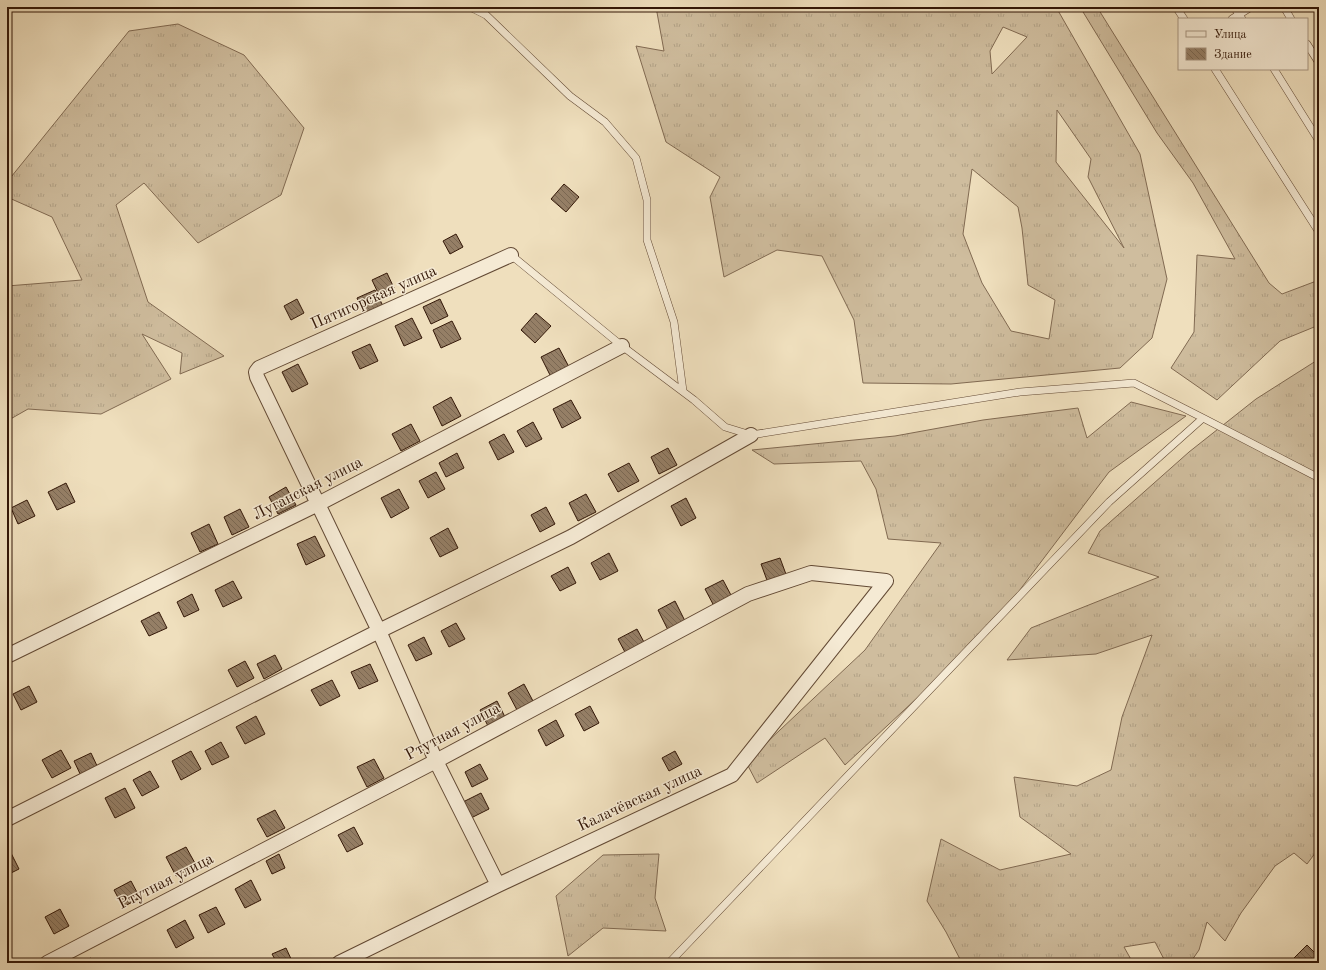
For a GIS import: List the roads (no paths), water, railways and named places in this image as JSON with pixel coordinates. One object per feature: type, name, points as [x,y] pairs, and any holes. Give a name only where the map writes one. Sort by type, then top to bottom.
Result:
[{"type":"street","name":"Пятигорская улица","points":[[318,504],[257,377],[256,372],[260,368],[511,255]]},
{"type":"street","name":"Луганская улица","points":[[7,656],[318,504],[622,346]]},
{"type":"street","points":[[7,819],[379,631],[571,537],[751,435]]},
{"type":"street","points":[[318,504],[379,631],[436,761],[498,885]]},
{"type":"street","name":"Ртутная улица","points":[[47,963],[436,761],[748,594],[811,573],[886,581]]},
{"type":"street","name":"Калачёвская улица","points":[[339,963],[498,885],[732,775],[886,581]]},
{"type":"lane","points":[[470,7],[486,15],[570,96],[605,122],[636,158],[647,200],[647,240],[674,322],[683,391]]},
{"type":"lane","points":[[1176,7],[1183,18]]},
{"type":"lane","points":[[1234,7],[1240,17],[1251,7]]},
{"type":"lane","points":[[1284,7],[1290,18]]},
{"type":"lane","points":[[1308,46],[1319,63]]},
{"type":"lane","points":[[1216,70],[1319,232]]},
{"type":"lane","points":[[1275,70],[1319,140]]},
{"type":"lane","points":[[511,255],[622,346],[683,391],[725,427],[751,435],[1020,392],[1134,383],[1319,478]]},
{"type":"lane","points":[[669,963],[1109,502],[1202,418]]}]
